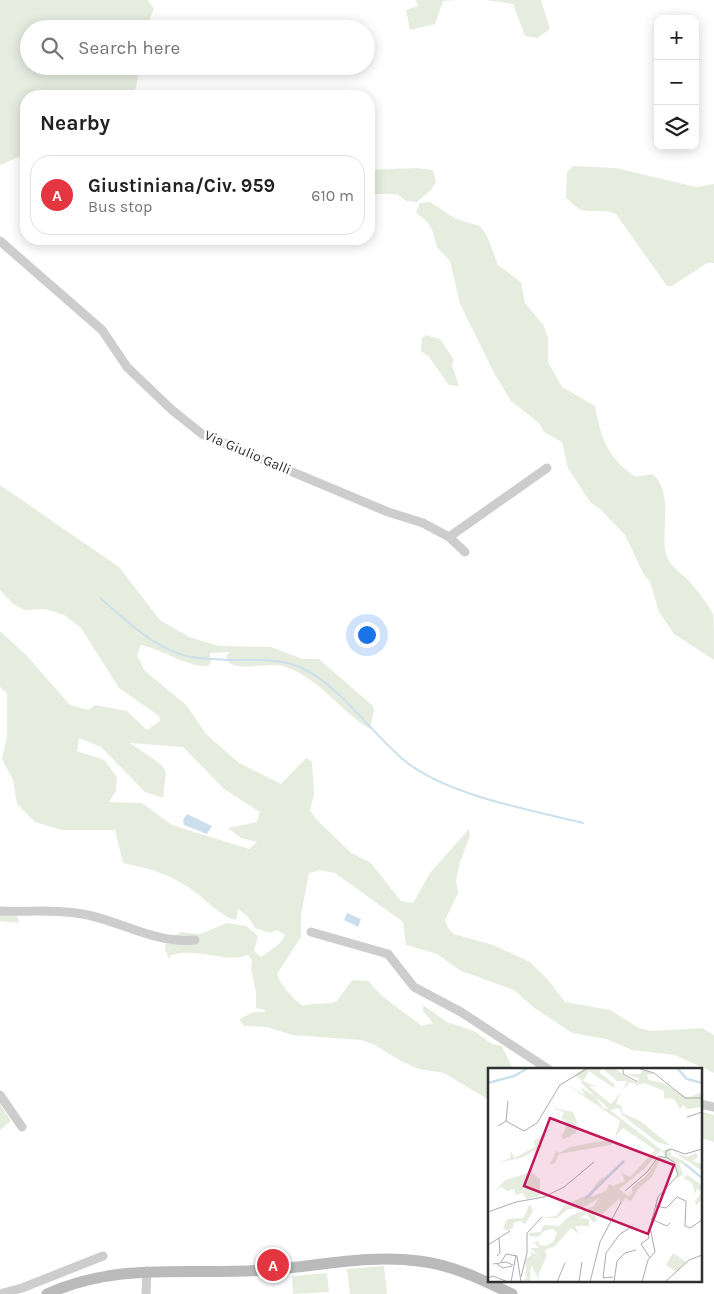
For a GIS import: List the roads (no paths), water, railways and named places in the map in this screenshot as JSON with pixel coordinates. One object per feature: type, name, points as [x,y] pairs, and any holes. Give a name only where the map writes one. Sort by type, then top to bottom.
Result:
[{"type":"street","name":"Via Giulio Galli","points":[[0,241],[102,330],[127,367],[172,410],[202,434],[388,512],[423,523],[449,537],[465,552]]},
{"type":"street","points":[[449,537],[547,468]]},
{"type":"street","points":[[0,911],[71,912],[139,930],[165,940],[195,940]]},
{"type":"street","points":[[311,932],[388,954],[414,987],[461,1012],[546,1068]]},
{"type":"street","points":[[0,1095],[22,1127]]},
{"type":"street","points":[[0,1294],[22,1288],[103,1256]]},
{"type":"street","points":[[47,1294],[98,1277],[147,1271],[251,1271],[354,1260],[400,1259],[449,1267],[512,1294]]},
{"type":"street","points":[[146,1294],[147,1271]]},
{"type":"water","points":[[187,814],[212,826],[207,834],[184,825],[183,820]]},
{"type":"water","points":[[347,913],[361,919],[358,927],[344,920]]},
{"type":"waterway","points":[[100,598],[142,634],[178,654],[206,659],[274,661],[292,664],[315,675],[342,697],[392,750],[405,761],[443,783],[514,807],[583,823]]},
{"type":"place","name":"Giustiniana/Civ. 959","points":[[273,1265]]}]
